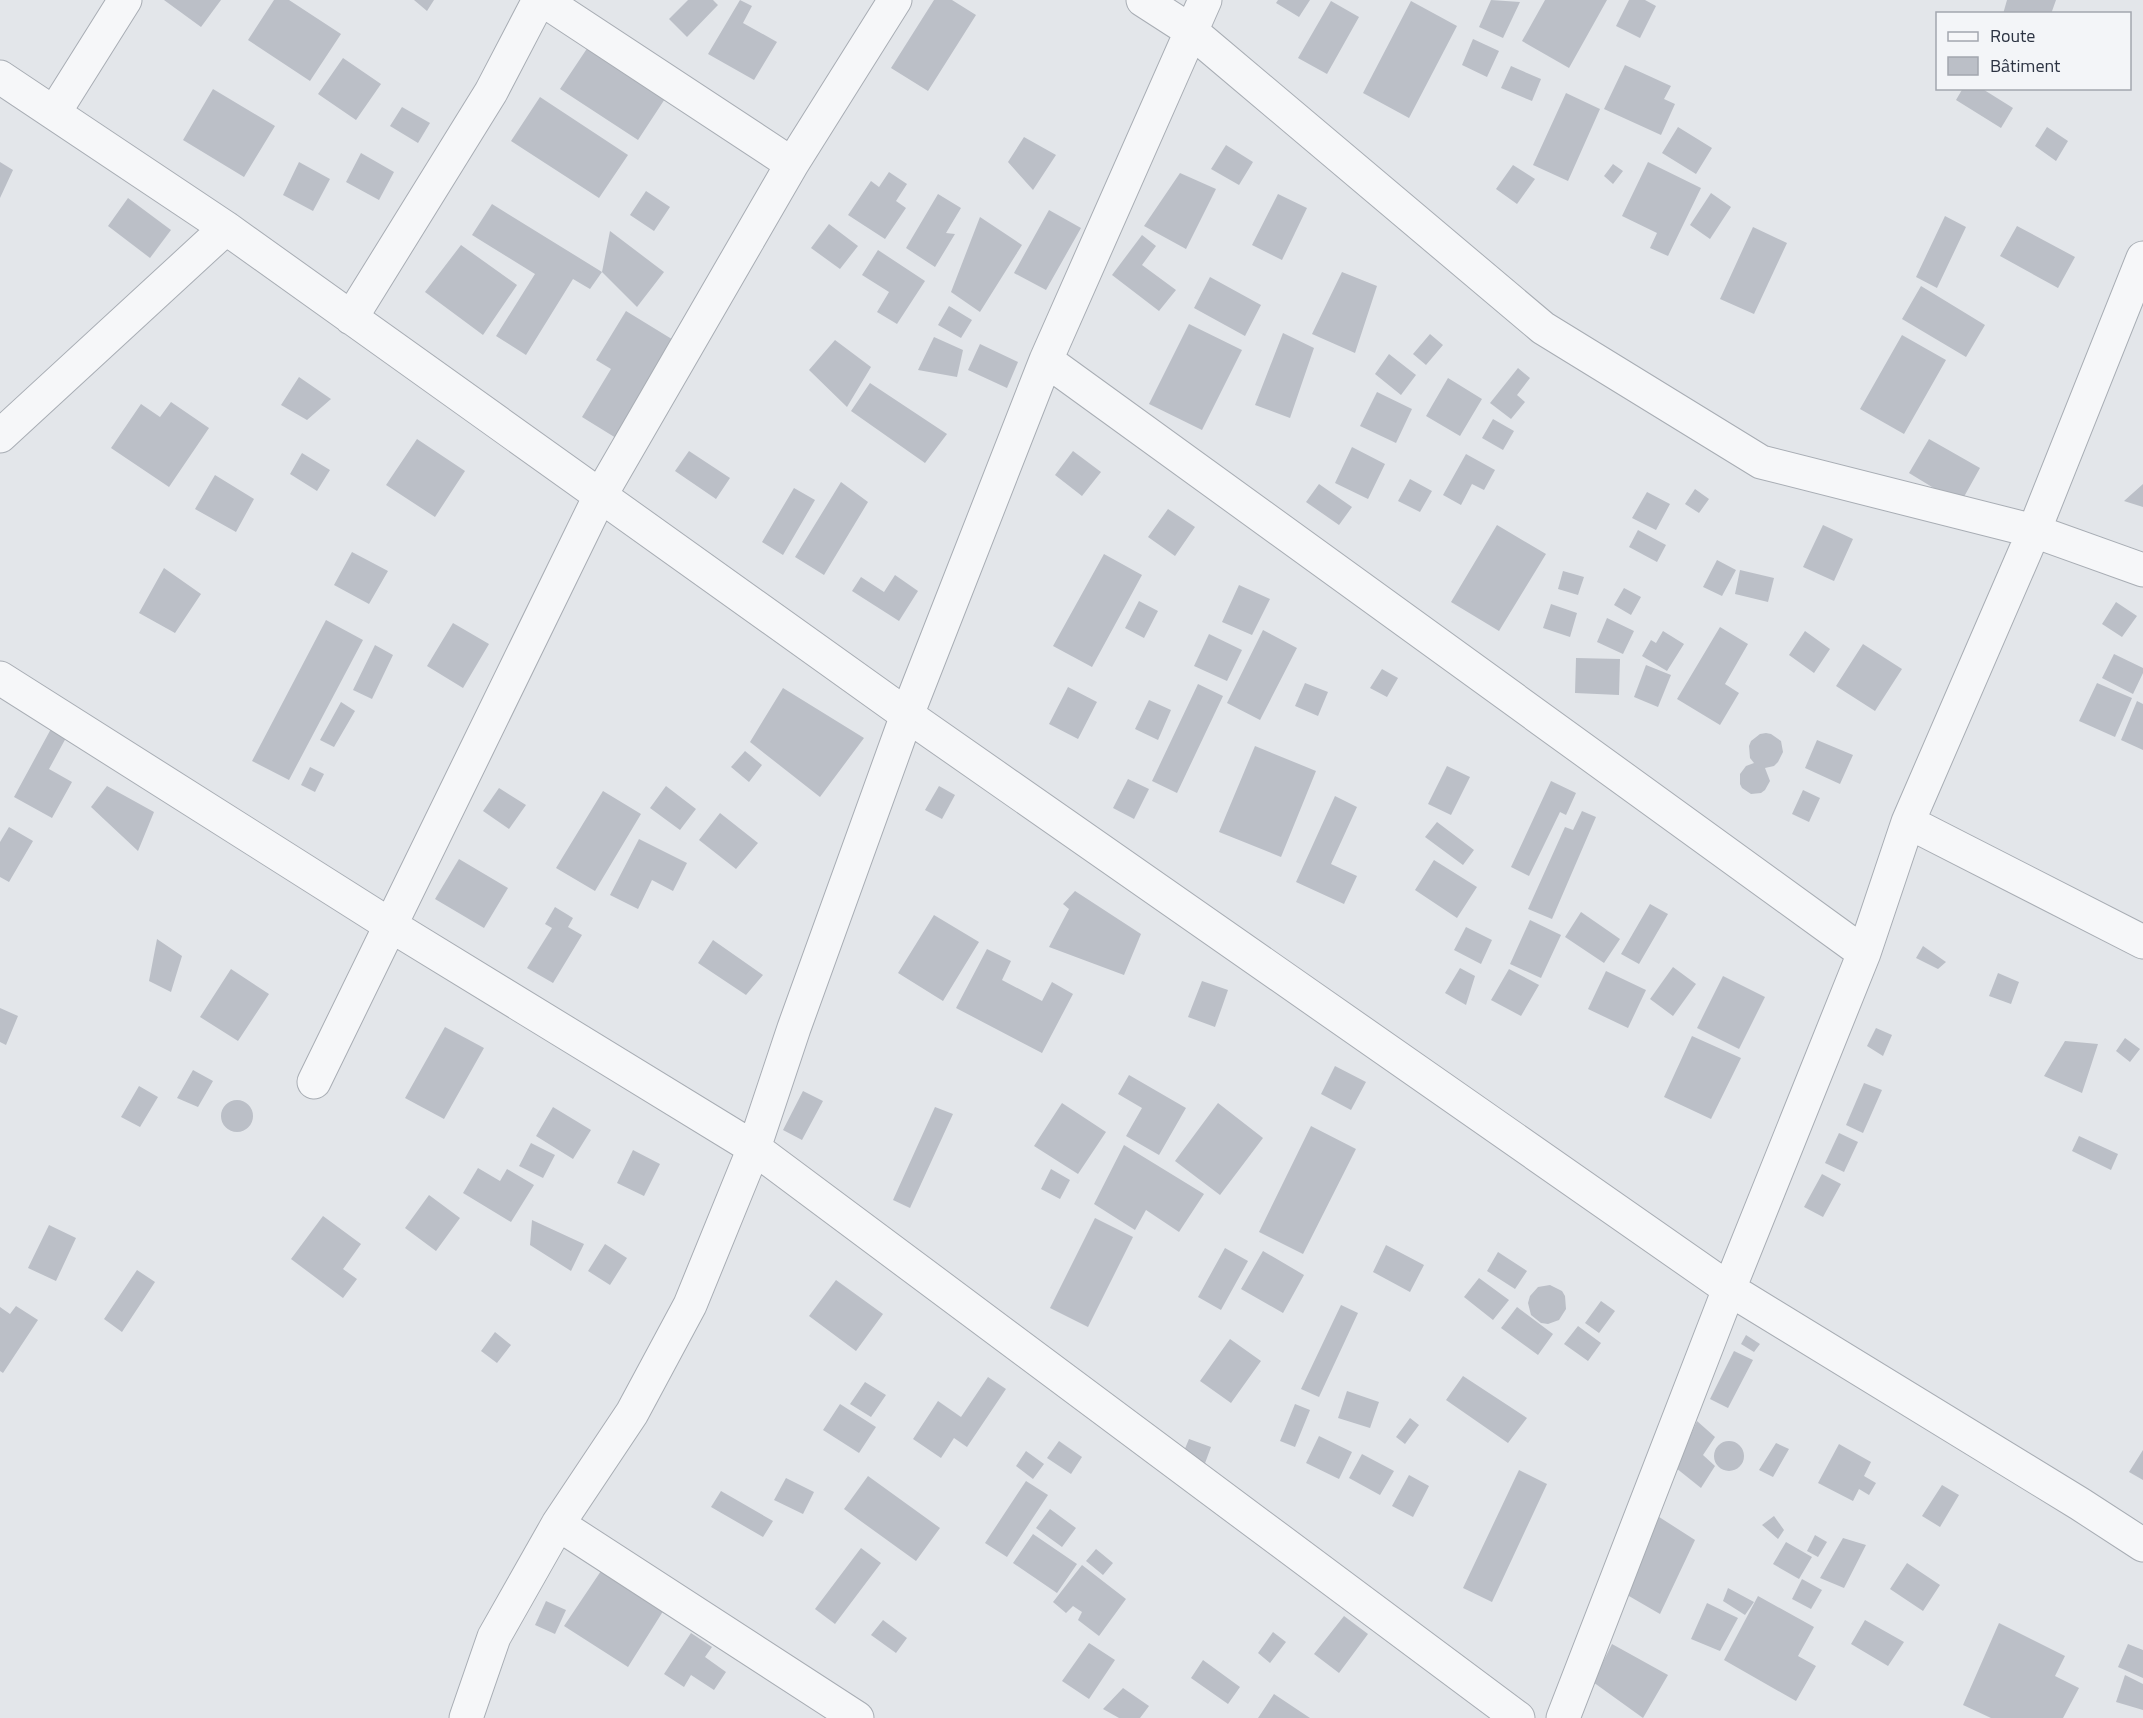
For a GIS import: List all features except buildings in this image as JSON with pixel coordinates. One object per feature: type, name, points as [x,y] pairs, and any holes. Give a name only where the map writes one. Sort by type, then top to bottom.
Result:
[{"type":"street","points":[[54,113],[124,0]]},
{"type":"street","points":[[351,318],[491,92],[541,0],[792,164]]},
{"type":"street","points":[[314,1082],[600,496],[792,164],[895,0]]},
{"type":"street","points":[[1143,0],[1191,31],[1543,328],[1761,462],[2034,531],[2143,570]]},
{"type":"street","points":[[466,1718],[494,1637],[558,1524],[632,1413],[690,1305],[754,1148],[798,1017],[907,715],[1046,360],[1205,0]]},
{"type":"street","points":[[0,77],[226,228],[907,715],[1729,1289],[2143,1545]]},
{"type":"street","points":[[0,436],[226,228]]},
{"type":"street","points":[[1563,1718],[1729,1289],[1864,953],[1908,822],[2034,531],[2143,258]]},
{"type":"street","points":[[1046,360],[1864,953]]},
{"type":"street","points":[[0,678],[390,926],[754,1148],[1518,1718]]},
{"type":"street","points":[[1908,822],[2143,942]]},
{"type":"street","points":[[558,1524],[857,1718]]}]
